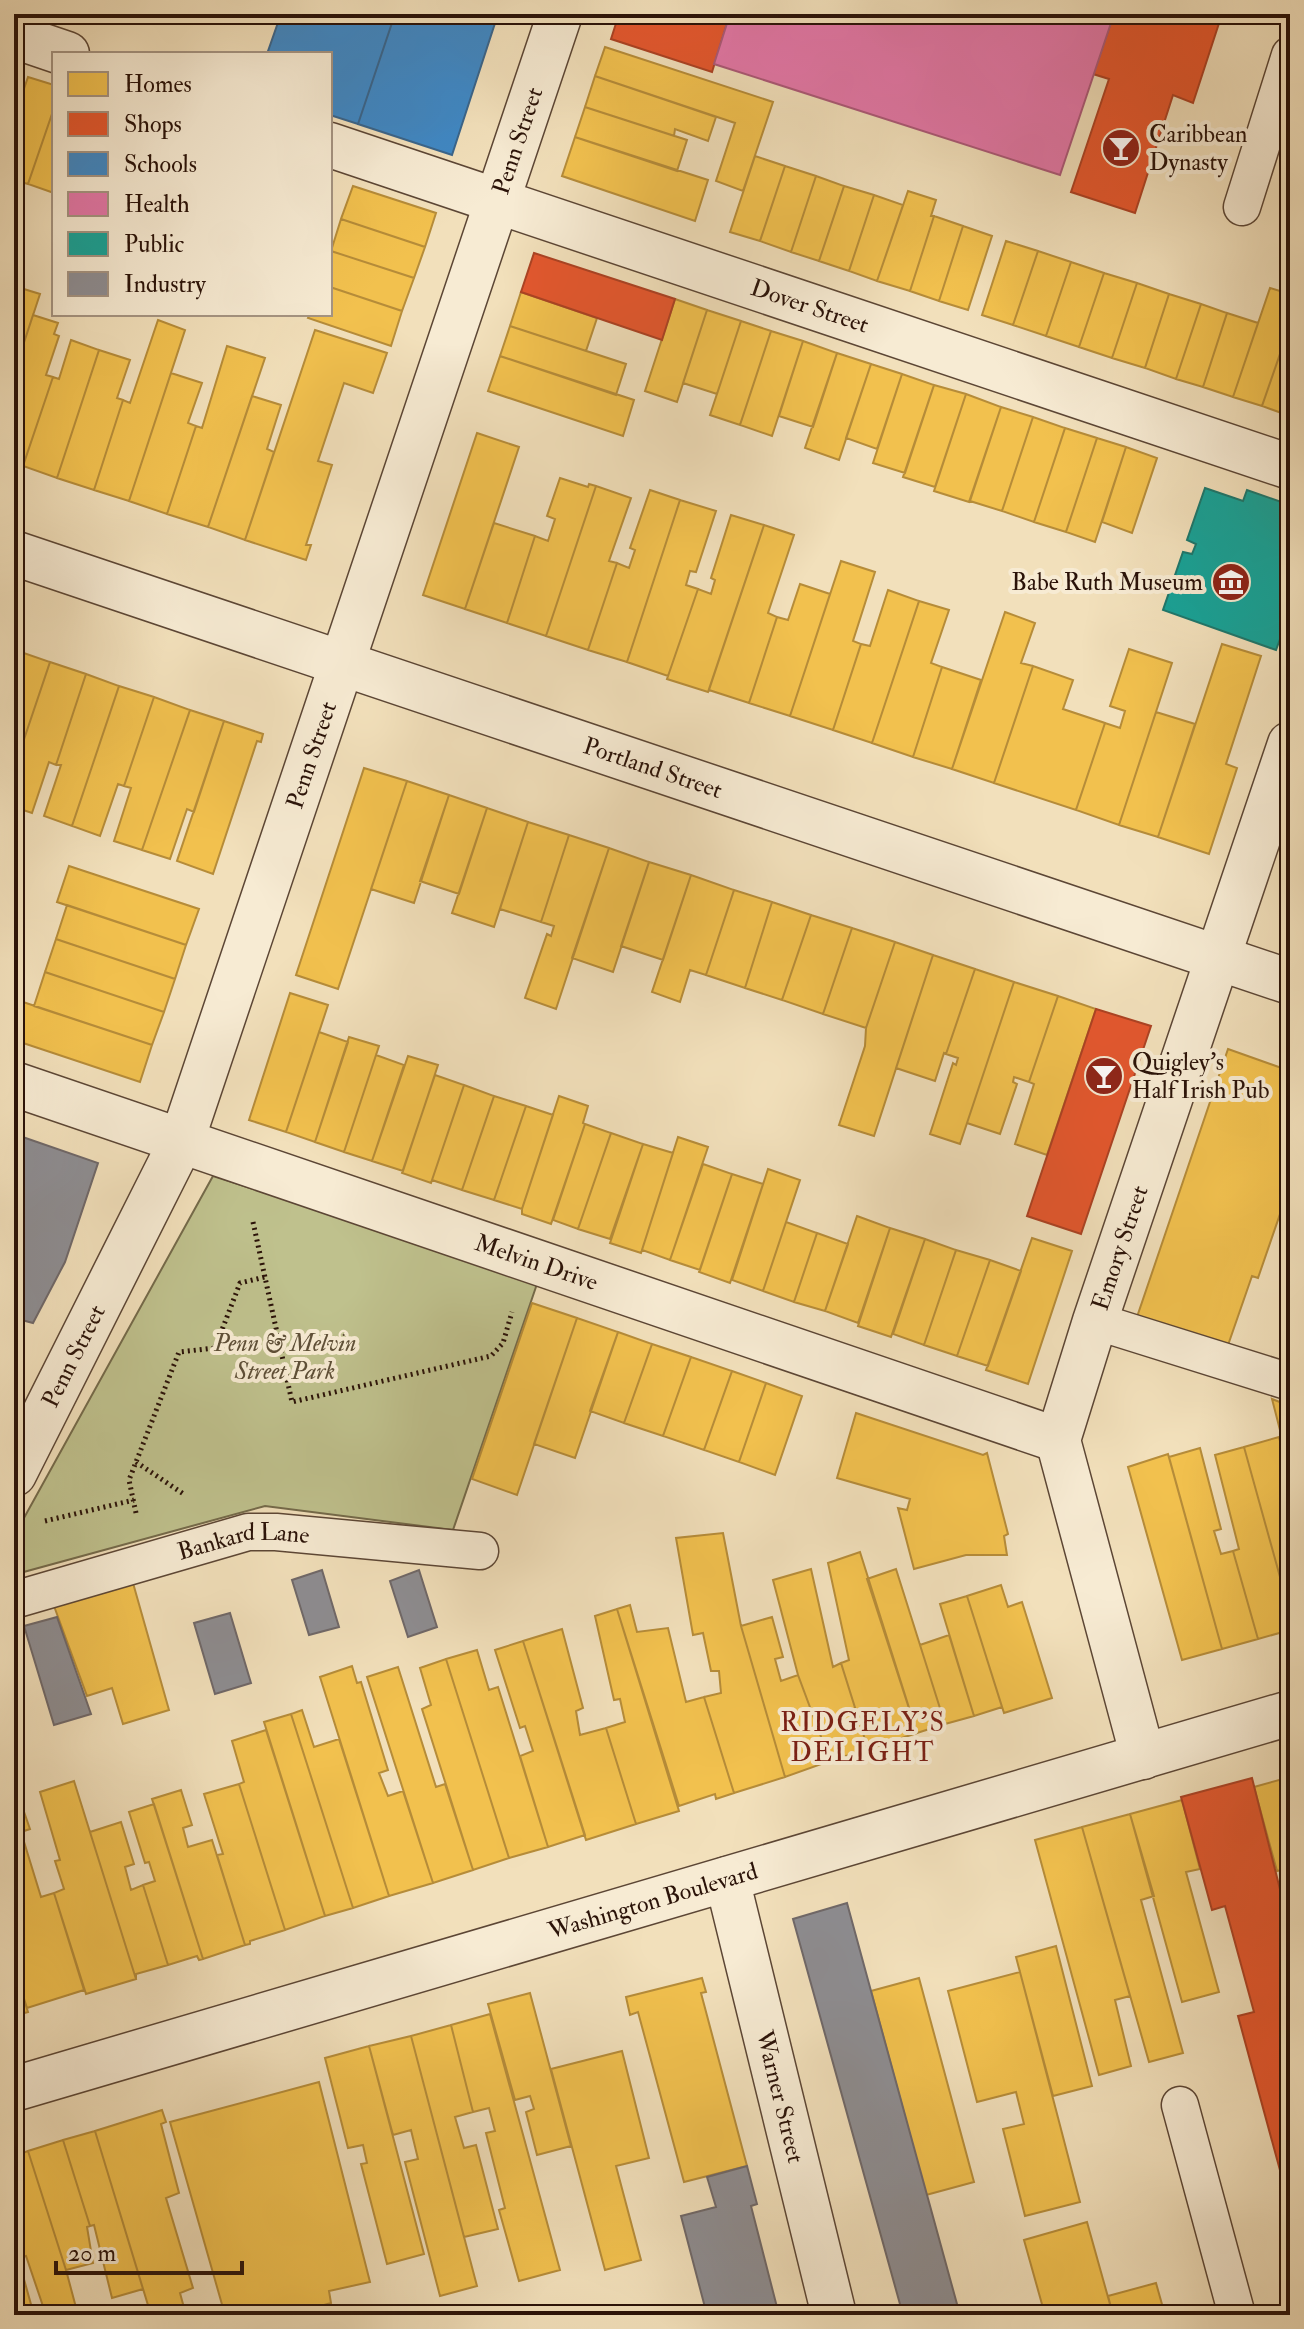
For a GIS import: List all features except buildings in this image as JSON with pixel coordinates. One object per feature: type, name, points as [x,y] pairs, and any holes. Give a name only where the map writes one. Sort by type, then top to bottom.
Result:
[{"type":"street","name":"Penn Street","points":[[14,1474],[182,1140],[560,14]]},
{"type":"street","points":[[14,36],[61,52]]},
{"type":"street","name":"Dover Street","points":[[332,146],[1290,467]]},
{"type":"street","name":"Portland Street","points":[[14,553],[1290,982]]},
{"type":"street","name":"Emory Street","points":[[1058,1440],[1095,1321],[1290,744]]},
{"type":"street","name":"Melvin Drive","points":[[14,1084],[1058,1440]]},
{"type":"street","points":[[1058,1440],[1143,1757]]},
{"type":"street","name":"Washington Boulevard","points":[[14,2089],[1290,1713]]},
{"type":"street","name":"Warner Street","points":[[727,1879],[834,2315]]},
{"type":"lane","points":[[1242,207],[1290,55]]},
{"type":"lane","points":[[1095,1321],[1290,1382]]},
{"type":"lane","name":"Bankard Lane","points":[[14,1600],[248,1532],[480,1551]]},
{"type":"lane","points":[[1180,2105],[1237,2315]]},
{"type":"path","points":[[252,1220],[292,1402],[491,1356],[503,1343],[514,1306]]},
{"type":"path","points":[[138,1523],[129,1480],[179,1352],[215,1348],[240,1283],[265,1277]]},
{"type":"path","points":[[136,1462],[189,1498]]},
{"type":"path","points":[[32,1525],[134,1500]]},
{"type":"green space","name":"Penn & Melvin Street Park","points":[[213,1176],[538,1281],[453,1530],[265,1506],[20,1573],[14,1560],[14,1536]]},
{"type":"place","name":"Caribbean Dynasty","points":[[1121,148]]},
{"type":"place","name":"Babe Ruth Museum","points":[[1231,582]]},
{"type":"place","name":"Quigley's Half Irish Pub","points":[[1104,1076]]},
{"type":"district","name":"RIDGELY'S DELIGHT","points":[[863,1738]]}]
